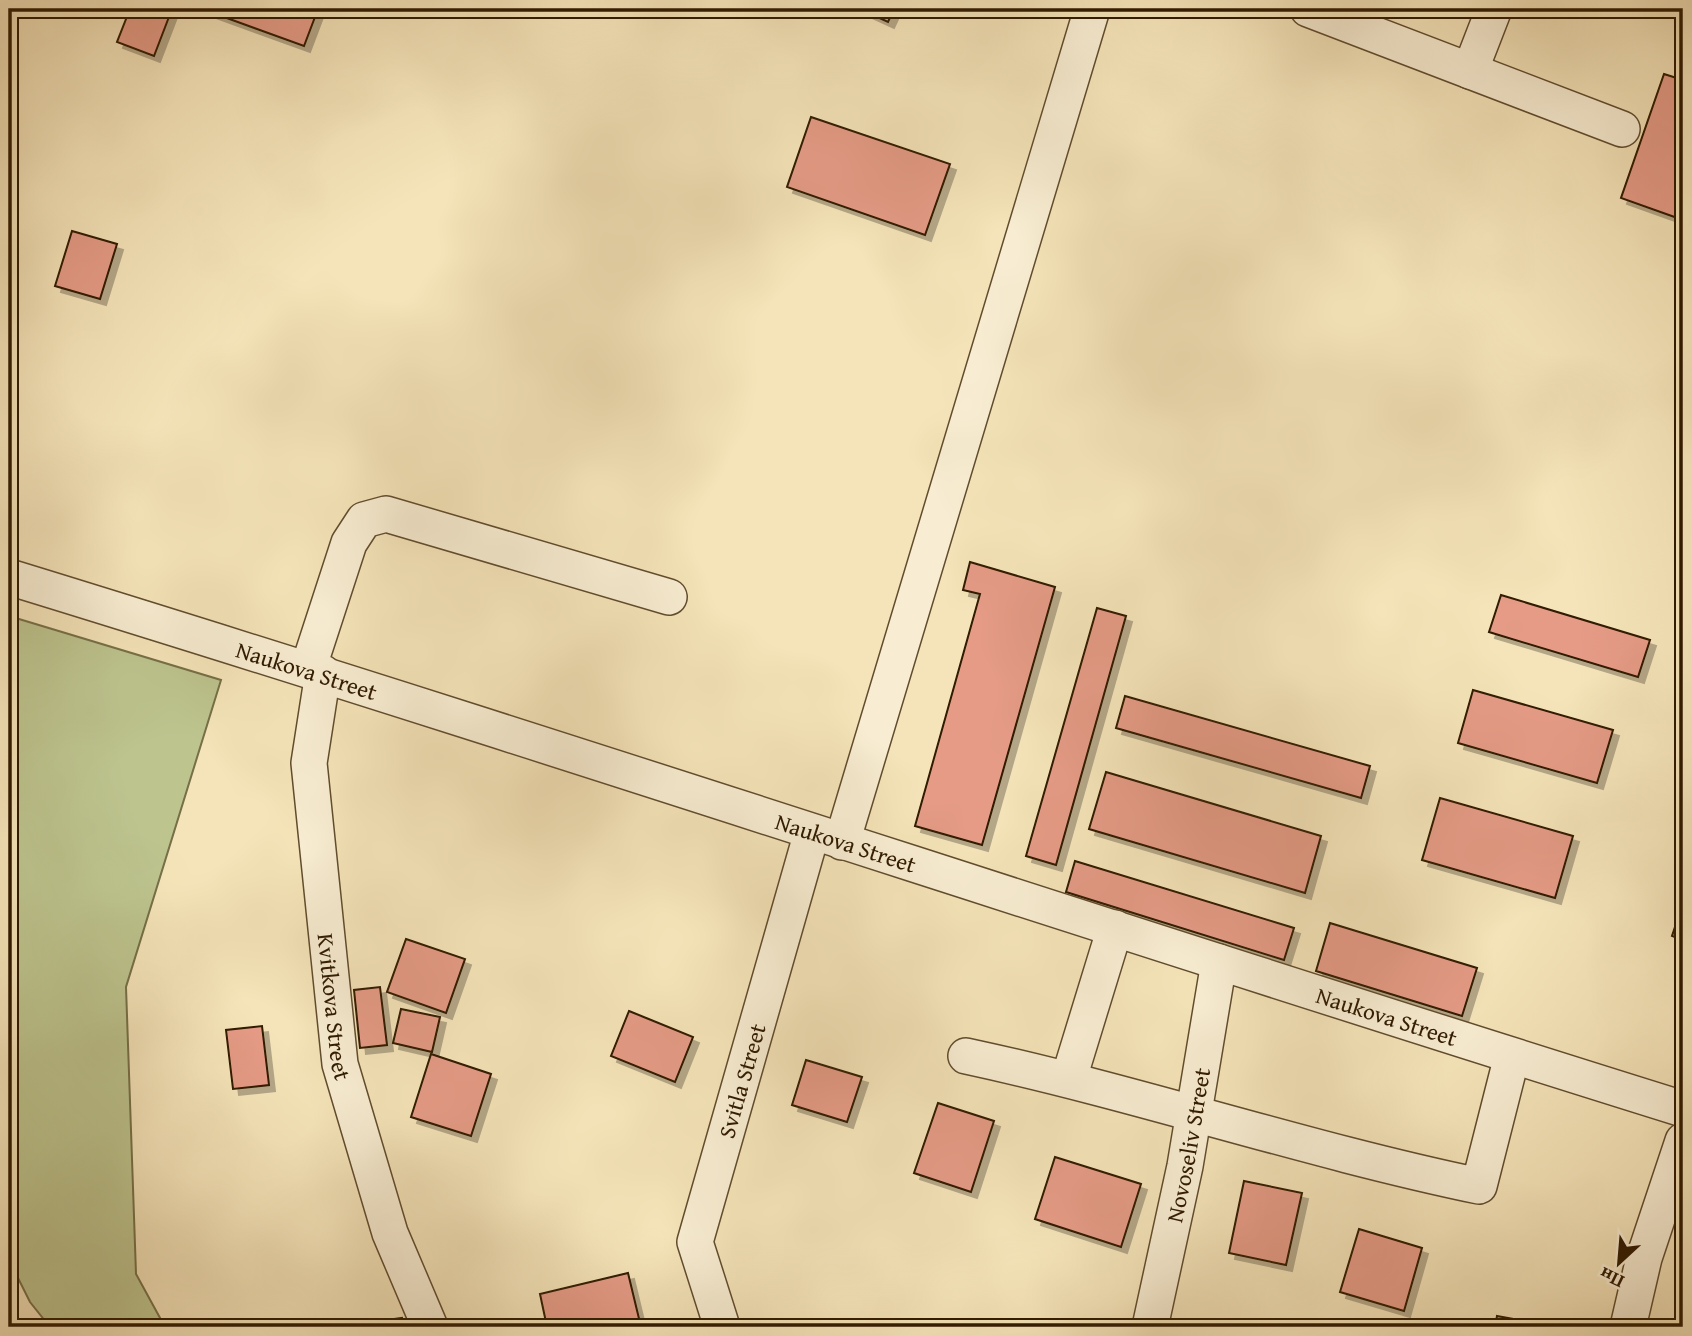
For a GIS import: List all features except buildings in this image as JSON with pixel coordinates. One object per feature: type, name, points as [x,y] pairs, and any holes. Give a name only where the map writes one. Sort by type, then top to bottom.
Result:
[{"type":"street","name":"Svitla Street","points":[[722,1327],[695,1242],[1091,9]]},
{"type":"street","points":[[1308,9],[1622,129]]},
{"type":"street","points":[[1470,71],[1494,9]]},
{"type":"street","name":"Kvitkova Street","points":[[430,1327],[390,1233],[340,1064],[309,763],[315,671],[349,542],[364,520],[386,514],[669,597]]},
{"type":"street","name":"Naukova Street","points":[[9,577],[315,671],[1683,1109]]},
{"type":"street","points":[[1069,1079],[1115,928]]},
{"type":"street","name":"Novoseliv Street","points":[[1150,1327],[1185,1166],[1191,1114],[1219,962]]},
{"type":"street","points":[[966,1056],[1069,1079],[1396,1169],[1479,1186],[1512,1056]]},
{"type":"street","points":[[1628,1327],[1644,1258],[1683,1141]]},
{"type":"green space","points":[[9,616],[221,680],[126,987],[136,1274],[165,1327],[50,1327],[30,1302],[9,1260]]}]
